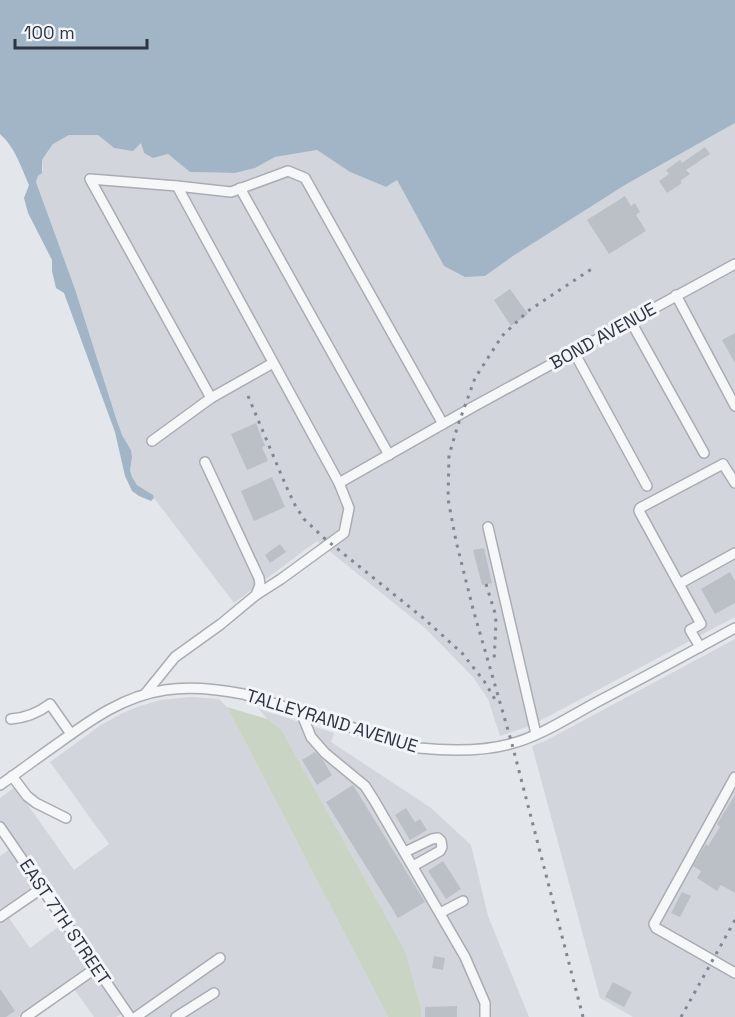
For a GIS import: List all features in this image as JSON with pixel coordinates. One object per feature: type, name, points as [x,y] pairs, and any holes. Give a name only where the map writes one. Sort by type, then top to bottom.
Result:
[{"type":"street","points":[[211,398],[90,179],[231,192],[288,171],[305,178],[443,424]]},
{"type":"street","points":[[145,694],[175,657],[256,595],[344,533],[349,508],[339,483],[177,186]]},
{"type":"street","points":[[240,188],[389,455]]},
{"type":"street","name":"BOND AVENUE","points":[[339,483],[630,320],[735,264]]},
{"type":"street","points":[[676,295],[735,406]]},
{"type":"street","points":[[630,320],[704,453]]},
{"type":"street","points":[[574,352],[647,486]]},
{"type":"street","points":[[152,441],[211,398],[273,363]]},
{"type":"street","points":[[205,462],[259,578],[260,585],[256,595]]},
{"type":"street","points":[[700,647],[690,630],[700,624],[639,511],[640,508],[723,464],[735,483]]},
{"type":"street","points":[[488,527],[536,734]]},
{"type":"street","points":[[679,584],[735,553]]},
{"type":"street","name":"TALLEYRAND AVENUE","points":[[0,785],[90,720],[119,703],[165,690],[217,689],[243,693],[418,748],[488,749],[512,744],[536,734],[735,628]]},
{"type":"street","points":[[10,719],[30,716],[50,704],[71,734]]},
{"type":"street","points":[[301,712],[311,737],[325,753],[364,786],[374,800],[465,957],[485,1003],[485,1017]]},
{"type":"street","points":[[12,776],[27,796],[66,818]]},
{"type":"street","points":[[735,777],[654,924],[656,928],[735,973]]},
{"type":"street","name":"EAST 7TH STREET","points":[[0,827],[130,1017]]},
{"type":"street","points":[[405,852],[432,839],[438,838],[441,841],[440,851],[412,866]]},
{"type":"street","points":[[0,917],[42,888]]},
{"type":"street","points":[[440,913],[463,901]]},
{"type":"street","points":[[136,1017],[220,958]]},
{"type":"street","points":[[26,1017],[96,968]]},
{"type":"street","points":[[176,1017],[214,993]]},
{"type":"shaded area","points":[[735,123],[735,617],[530,726],[500,736],[488,699],[473,677],[426,629],[317,541],[234,603],[153,495],[137,485],[132,477],[131,450],[122,435],[75,289],[36,182],[43,170],[42,160],[53,144],[69,135],[98,135],[114,148],[141,143],[144,153],[153,158],[168,154],[191,172],[235,173],[255,168],[275,157],[317,150],[350,172],[386,187],[397,180],[444,266],[485,276],[625,185]]},
{"type":"shaded area","points":[[735,639],[735,1017],[633,1017],[600,998],[532,746]]},
{"type":"shaded area","points":[[191,697],[219,699],[227,707],[388,1017],[126,1017],[123,1013],[116,1017],[94,1017],[69,982],[18,1017],[0,1017],[0,856],[10,849],[0,835],[0,798],[15,787],[74,870],[109,844],[50,762],[101,725],[137,707],[160,700]],"holes":[[[41,897],[61,925],[30,948],[9,918]]]},
{"type":"shaded area","points":[[259,709],[334,733],[331,742],[431,808],[471,845],[488,916],[529,1017],[421,1017],[421,1008],[405,950],[281,729],[267,719]]},
{"type":"green space","points":[[227,707],[267,719],[281,729],[405,950],[421,1008],[421,1017],[388,1017]]},
{"type":"water","points":[[0,0],[735,0],[735,123],[625,185],[485,276],[465,277],[444,266],[397,180],[386,187],[350,172],[317,150],[275,157],[255,168],[235,173],[190,172],[168,154],[153,158],[144,153],[141,143],[133,151],[114,148],[98,135],[69,135],[53,144],[42,160],[42,173],[36,182],[75,289],[122,435],[131,450],[132,477],[137,485],[153,495],[154,498],[151,501],[132,491],[125,476],[115,432],[64,293],[56,288],[52,260],[28,213],[24,198],[29,185],[14,151],[0,134]]},
{"type":"building","points":[[705,147],[710,154],[686,170],[690,174],[680,181],[682,183],[667,193],[659,181],[669,174],[666,170],[680,160],[682,163]]},
{"type":"building","points":[[625,196],[631,206],[635,203],[640,212],[636,215],[646,231],[609,254],[587,220]]},
{"type":"building","points":[[510,289],[528,314],[511,326],[494,300]]},
{"type":"building","points":[[735,333],[735,363],[722,340]]},
{"type":"building","points":[[256,423],[268,461],[247,470],[231,434]]},
{"type":"building","points":[[272,477],[285,507],[254,521],[241,491]]},
{"type":"building","points":[[280,544],[286,552],[270,563],[265,555]]},
{"type":"building","points":[[484,548],[492,583],[482,585],[473,550]]},
{"type":"building","points":[[730,572],[735,581],[735,603],[715,614],[701,589]]},
{"type":"building","points":[[315,752],[332,775],[317,785],[302,760]]},
{"type":"building","points":[[353,785],[425,902],[398,918],[326,802]]},
{"type":"building","points":[[735,795],[735,893],[721,885],[717,891],[697,878],[701,871],[693,866],[706,844],[708,846],[720,827],[717,824]]},
{"type":"building","points":[[406,808],[415,822],[420,819],[427,830],[410,840],[395,815]]},
{"type":"building","points":[[443,861],[461,889],[446,899],[428,871]]},
{"type":"building","points":[[682,892],[691,896],[680,917],[671,913]]},
{"type":"building","points":[[434,956],[445,958],[443,970],[432,968]]},
{"type":"building","points":[[613,982],[632,992],[624,1007],[605,997]]},
{"type":"building","points":[[0,989],[15,1011],[6,1017],[0,1017]]},
{"type":"building","points":[[457,1006],[457,1017],[425,1017],[425,1007]]},
{"type":"railway","points":[[583,1017],[512,744],[473,609],[448,499],[449,455],[475,378],[502,336],[528,311],[593,268]]},
{"type":"railway","points":[[248,396],[286,486],[304,519],[462,653],[496,701]]},
{"type":"railway","points":[[486,584],[496,622],[494,661]]},
{"type":"railway","points":[[681,1017],[735,920]]}]
